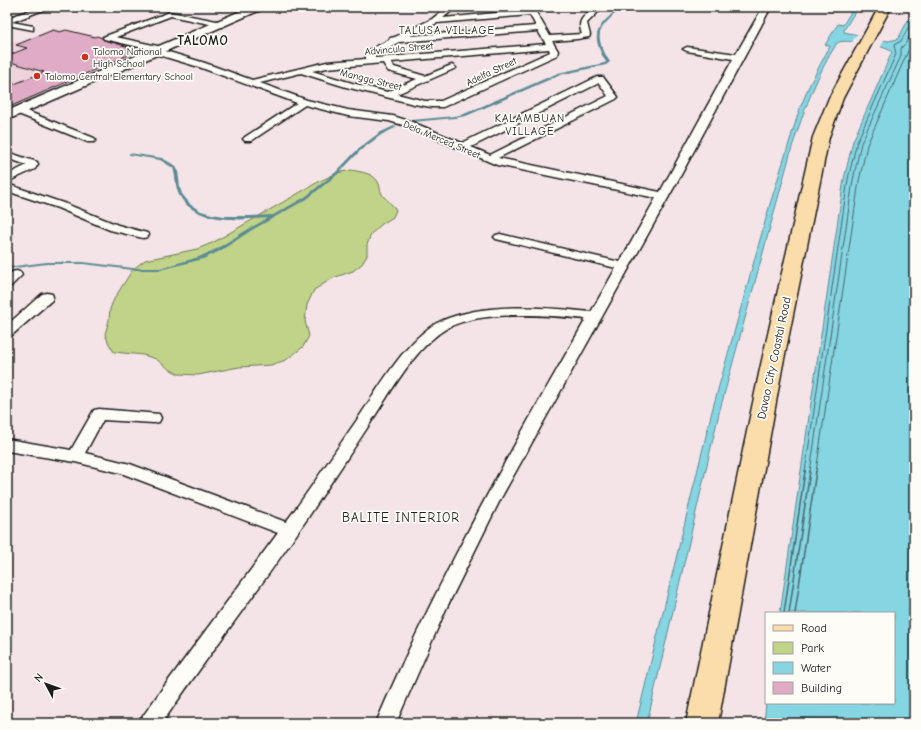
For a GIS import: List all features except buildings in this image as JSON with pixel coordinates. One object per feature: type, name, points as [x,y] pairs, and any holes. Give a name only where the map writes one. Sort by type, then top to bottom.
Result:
[{"type":"main road","name":"Davao City Coastal Road","points":[[702,723],[769,376],[820,137],[836,98],[885,7]]},
{"type":"street","points":[[7,22],[47,7]]},
{"type":"street","points":[[7,116],[259,7]]},
{"type":"street","points":[[371,62],[370,54],[372,52],[393,40],[435,21],[452,7]]},
{"type":"street","name":"Advincula Street","points":[[250,83],[327,65],[551,46],[586,35],[583,22],[599,7]]},
{"type":"street","points":[[386,723],[420,643],[470,541],[593,316],[663,196],[764,8]]},
{"type":"street","points":[[435,21],[531,10],[551,46]]},
{"type":"street","name":"Dela Merced Street","points":[[219,24],[170,14],[106,37],[157,50],[304,102],[348,113],[399,121],[419,127],[489,159],[663,196]]},
{"type":"street","points":[[7,22],[30,28]]},
{"type":"street","points":[[393,40],[542,28]]},
{"type":"street","name":"Adelfa Street","points":[[436,105],[450,102],[551,46]]},
{"type":"street","points":[[687,49],[738,56]]},
{"type":"street","points":[[386,60],[391,69],[426,79]]},
{"type":"street","points":[[388,95],[452,68]]},
{"type":"street","name":"Mangga Street","points":[[302,70],[337,82],[436,105]]},
{"type":"street","points":[[462,147],[600,79],[613,97],[489,159]]},
{"type":"street","points":[[248,139],[304,102]]},
{"type":"street","points":[[19,111],[91,140]]},
{"type":"street","points":[[491,133],[518,144]]},
{"type":"street","points":[[7,155],[33,164],[31,167],[7,179]]},
{"type":"street","points":[[7,187],[62,206],[114,228],[143,235]]},
{"type":"street","points":[[500,237],[622,266]]},
{"type":"street","points":[[7,332],[47,297]]},
{"type":"street","points":[[150,723],[290,530],[390,381],[418,346],[443,324],[473,316],[550,311],[593,316]]},
{"type":"street","points":[[75,456],[99,414],[154,418]]},
{"type":"street","points":[[7,445],[75,456],[124,468],[290,530]]},
{"type":"shaded area","points":[[55,28],[105,37],[149,48],[7,109],[7,40],[19,42]]},
{"type":"green space","points":[[351,170],[363,172],[374,177],[379,184],[383,196],[396,210],[393,217],[371,234],[367,245],[367,256],[362,264],[353,271],[333,278],[314,290],[307,305],[305,321],[309,336],[303,347],[286,360],[271,365],[239,367],[198,375],[179,374],[169,369],[156,359],[143,355],[114,352],[105,334],[110,309],[114,299],[133,269],[145,260],[197,249],[212,243],[318,182],[337,173]]},
{"type":"water","points":[[854,7],[858,7],[844,32],[888,41],[898,39],[914,9],[914,723],[764,723],[766,704],[895,704],[895,612],[780,612],[844,179],[853,141],[892,52],[888,49],[873,45],[848,41],[837,43],[823,68],[806,107],[792,147],[719,413],[647,723],[636,723],[712,411],[770,204],[799,111],[809,86],[830,46],[825,45],[838,24],[843,25]]},
{"type":"pier","points":[[857,34],[885,39],[880,48],[851,44]]},
{"type":"waterway","points":[[412,121],[465,115],[559,74],[605,64],[608,62],[599,44],[599,31],[607,20],[621,7]]},
{"type":"waterway","points":[[7,268],[47,263],[83,263],[133,269],[160,269],[201,258],[218,250],[251,229],[306,198],[337,173],[360,149],[380,134],[395,127]]},
{"type":"waterway","points":[[130,154],[161,159],[175,167],[180,194],[190,206],[200,212],[211,215],[237,218],[273,216]]},
{"type":"place","name":"Talomo National High School","points":[[85,57]]},
{"type":"place","name":"Talomo Central Elementary School","points":[[37,76]]},
{"type":"district","name":"TALUSA VILLAGE","points":[[447,30]]},
{"type":"district","name":"TALOMO","points":[[203,40]]},
{"type":"district","name":"KALAMBUAN VILLAGE","points":[[530,124]]},
{"type":"district","name":"BALITE INTERIOR","points":[[401,517]]}]
